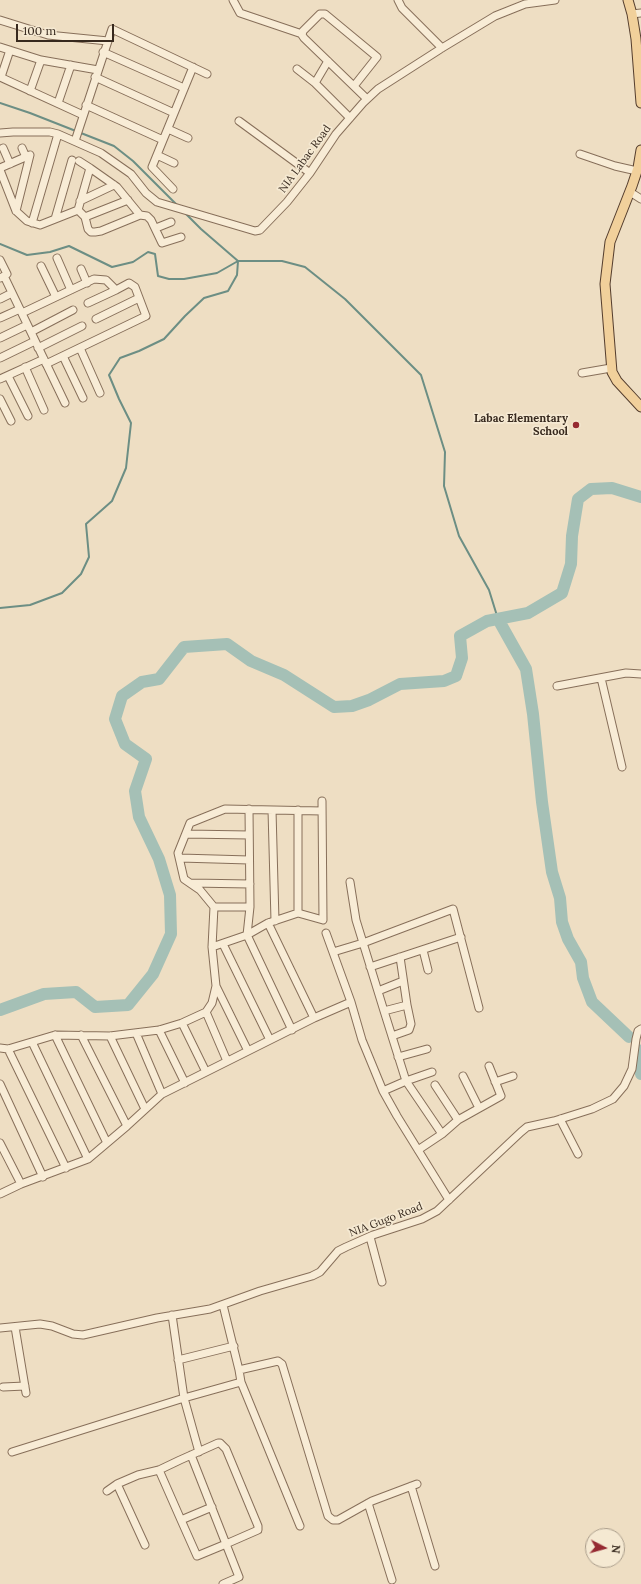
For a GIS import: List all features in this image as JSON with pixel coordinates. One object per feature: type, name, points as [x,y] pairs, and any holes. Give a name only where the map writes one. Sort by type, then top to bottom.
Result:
[{"type":"main road","points":[[628,0],[637,13],[641,103]]},
{"type":"main road","points":[[641,153],[630,192],[615,228],[608,251],[605,284],[611,368],[617,382],[641,407]]},
{"type":"street","points":[[233,0],[240,13],[302,34],[304,38],[367,99]]},
{"type":"street","points":[[398,0],[402,8],[442,48]]},
{"type":"street","name":"NIA Labac Road","points":[[0,133],[50,132],[76,139],[100,153],[130,174],[146,193],[157,202],[255,231],[260,230],[287,202],[310,174],[328,145],[350,118],[367,99],[391,80],[495,16],[520,6],[543,0],[555,0]]},
{"type":"street","points":[[302,34],[303,31],[320,14],[323,13],[377,57],[354,86]]},
{"type":"street","points":[[0,20],[48,35],[108,41]]},
{"type":"street","points":[[76,139],[96,74],[112,29],[206,74]]},
{"type":"street","points":[[0,47],[41,60],[71,65],[96,74],[174,113]]},
{"type":"street","points":[[10,50],[1,77],[83,115]]},
{"type":"street","points":[[104,52],[184,88]]},
{"type":"street","points":[[30,91],[41,60]]},
{"type":"street","points":[[314,83],[328,61]]},
{"type":"street","points":[[58,103],[71,65]]},
{"type":"street","points":[[173,189],[152,167],[193,67]]},
{"type":"street","points":[[297,69],[314,83],[350,118]]},
{"type":"street","points":[[86,106],[164,140]]},
{"type":"street","points":[[239,121],[310,174]]},
{"type":"street","points":[[168,129],[188,138]]},
{"type":"street","points":[[32,223],[58,134]]},
{"type":"street","points":[[3,148],[10,164]]},
{"type":"street","points":[[22,148],[26,157]]},
{"type":"street","points":[[580,154],[615,166],[637,171]]},
{"type":"street","points":[[16,211],[30,155],[0,169],[16,211],[27,222],[40,225],[78,210]]},
{"type":"street","points":[[157,155],[174,163]]},
{"type":"street","points":[[55,219],[76,161],[90,168],[114,185],[140,215]]},
{"type":"street","points":[[78,210],[90,168]]},
{"type":"street","points":[[80,201],[114,185]]},
{"type":"street","points":[[630,192],[641,199]]},
{"type":"street","points":[[85,218],[128,200]]},
{"type":"street","points":[[78,210],[85,218],[88,229],[91,232],[101,231],[140,215],[147,216],[151,220],[162,243],[181,237]]},
{"type":"street","points":[[156,228],[171,222]]},
{"type":"street","points":[[57,258],[71,290]]},
{"type":"street","points":[[0,260],[7,274],[2,277],[21,311],[65,404]]},
{"type":"street","points":[[40,266],[56,297]]},
{"type":"street","points":[[81,269],[87,283]]},
{"type":"street","points":[[0,318],[56,297],[94,279],[106,280],[116,290]]},
{"type":"street","points":[[0,379],[25,367],[63,356],[146,316],[135,287],[130,283],[88,303]]},
{"type":"street","points":[[0,299],[12,293]]},
{"type":"street","points":[[96,319],[139,298]]},
{"type":"street","points":[[0,338],[74,310]]},
{"type":"street","points":[[0,358],[82,326]]},
{"type":"street","points":[[80,348],[100,392]]},
{"type":"street","points":[[63,356],[83,398]]},
{"type":"street","points":[[25,367],[44,410]]},
{"type":"street","points":[[582,373],[611,368]]},
{"type":"street","points":[[8,376],[28,416]]},
{"type":"street","points":[[0,399],[11,421]]},
{"type":"street","points":[[557,686],[626,673],[641,674]]},
{"type":"street","points":[[602,678],[622,767]]},
{"type":"street","points":[[212,947],[246,935],[271,922],[298,913],[323,920],[322,802]]},
{"type":"street","points":[[66,1168],[4,1049],[55,1035],[110,1036],[159,1030],[182,1023],[206,1012],[212,1003],[216,986],[212,947],[214,907],[200,890],[184,879],[178,853],[190,823],[226,809],[322,811]]},
{"type":"street","points":[[249,809],[250,907],[246,935],[292,1030]]},
{"type":"street","points":[[272,810],[271,922],[314,1018]]},
{"type":"street","points":[[298,810],[298,913]]},
{"type":"street","points":[[186,834],[249,835]]},
{"type":"street","points":[[180,858],[250,860]]},
{"type":"street","points":[[350,882],[356,920],[406,1081],[442,1134]]},
{"type":"street","points":[[191,883],[250,884]]},
{"type":"street","points":[[214,907],[250,907]]},
{"type":"street","points":[[333,952],[363,943],[453,909],[479,1008]]},
{"type":"street","points":[[326,933],[351,1002],[362,1040],[383,1091],[449,1200]]},
{"type":"street","points":[[370,967],[460,937]]},
{"type":"street","points":[[223,944],[270,1040]]},
{"type":"street","points":[[422,950],[428,970]]},
{"type":"street","points":[[392,1036],[409,1030],[411,1024],[400,957]]},
{"type":"street","points":[[378,991],[403,980]]},
{"type":"street","points":[[216,986],[248,1051]]},
{"type":"street","points":[[0,1194],[21,1184],[88,1159],[162,1094],[227,1060],[351,1002]]},
{"type":"street","points":[[384,1011],[407,1005]]},
{"type":"street","points":[[206,1012],[227,1060]]},
{"type":"street","points":[[182,1023],[206,1072]]},
{"type":"street","name":"NIA Gugo Road","points":[[0,1328],[40,1324],[52,1326],[73,1334],[83,1335],[223,1306],[260,1291],[312,1276],[320,1272],[338,1251],[370,1237],[430,1215],[449,1200],[521,1132],[534,1125],[560,1119],[607,1103],[616,1096],[624,1086],[632,1069],[636,1039],[638,1032],[641,1029]]},
{"type":"street","points":[[159,1030],[185,1083]]},
{"type":"street","points":[[136,1034],[162,1094]]},
{"type":"street","points":[[55,1035],[107,1143]]},
{"type":"street","points":[[81,1035],[127,1126]]},
{"type":"street","points":[[110,1036],[145,1109]]},
{"type":"street","points":[[32,1042],[88,1159]]},
{"type":"street","points":[[398,1057],[427,1049]]},
{"type":"street","points":[[418,1150],[442,1134],[458,1120],[501,1096],[494,1082],[489,1066]]},
{"type":"street","points":[[383,1091],[432,1072]]},
{"type":"street","points":[[463,1076],[479,1108]]},
{"type":"street","points":[[494,1082],[513,1076]]},
{"type":"street","points":[[0,1084],[43,1177]]},
{"type":"street","points":[[435,1085],[458,1120]]},
{"type":"street","points":[[560,1119],[578,1154]]},
{"type":"street","points":[[0,1143],[21,1184]]},
{"type":"street","points":[[370,1237],[382,1282]]},
{"type":"street","points":[[223,1306],[234,1346],[241,1382],[300,1526]]},
{"type":"street","points":[[172,1316],[184,1398],[199,1452]]},
{"type":"street","points":[[3,1387],[26,1389],[15,1327]]},
{"type":"street","points":[[178,1360],[234,1346]]},
{"type":"street","points":[[239,1370],[278,1361],[282,1364],[328,1516],[333,1520],[338,1520],[368,1503],[414,1485],[435,1566]]},
{"type":"street","points":[[12,1452],[184,1398],[241,1382]]},
{"type":"street","points":[[107,1490],[138,1475],[159,1470],[220,1442],[223,1444],[259,1529],[197,1556],[159,1470]]},
{"type":"street","points":[[191,1455],[240,1580],[223,1584]]},
{"type":"street","points":[[117,1484],[145,1545]]},
{"type":"street","points":[[368,1503],[392,1580]]},
{"type":"street","points":[[181,1520],[212,1506]]},
{"type":"waterway","points":[[0,103],[30,113],[114,146],[133,161],[178,206]]},
{"type":"waterway","points":[[186,214],[238,261]]},
{"type":"waterway","points":[[0,244],[27,255],[50,252],[69,246],[112,267],[133,262],[148,252],[155,254],[158,276],[169,279],[184,279],[217,273],[238,261],[282,261],[305,267],[345,299],[421,375],[445,452],[444,486],[459,536],[489,590],[498,619]]},
{"type":"waterway","points":[[0,608],[30,605],[62,593],[81,574],[89,557],[86,524],[112,501],[126,468],[131,423],[109,375],[120,358],[164,339],[204,298],[228,291],[237,275],[238,261]]},
{"type":"waterway","points":[[0,1010],[44,994],[76,992],[95,1007],[128,1005],[153,974],[171,934],[170,895],[159,859],[139,817],[135,791],[146,759],[125,744],[115,719],[122,696],[142,682],[159,679],[184,647],[227,644],[251,661],[284,675],[334,707],[352,706],[369,700],[400,684],[444,681],[456,676],[462,658],[460,636],[487,621],[528,613],[562,593],[571,564],[572,536],[578,499],[591,489],[612,488],[641,497]]},
{"type":"waterway","points":[[498,619],[526,669],[533,714],[542,802],[552,872],[560,898],[562,922],[568,939],[581,962],[583,978],[592,1002],[629,1037]]},
{"type":"waterway","points":[[638,1050],[641,1074]]},
{"type":"place","name":"Labac Elementary School","points":[[576,425]]}]
